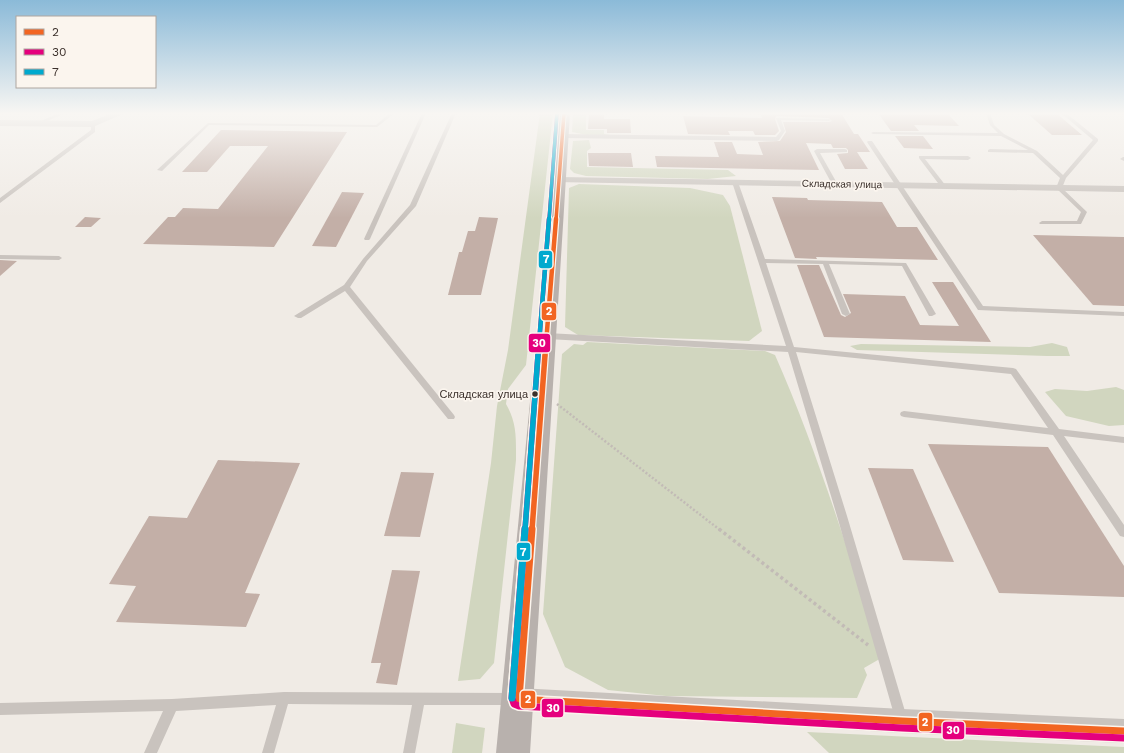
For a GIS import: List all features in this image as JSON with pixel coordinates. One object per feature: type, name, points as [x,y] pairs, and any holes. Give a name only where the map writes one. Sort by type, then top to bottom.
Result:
[{"type":"main road","points":[[513,753],[519,699],[561,148]]},
{"type":"street","name":"Складская улица","points":[[559,180],[900,186],[1061,183],[1124,189]]},
{"type":"street","points":[[519,699],[902,721],[1124,731]]},
{"type":"lane","points":[[0,201],[70,148]]},
{"type":"lane","points":[[160,170],[183,148]]},
{"type":"lane","points":[[367,239],[408,148]]},
{"type":"lane","points":[[298,316],[346,287],[365,260],[413,206],[439,148]]},
{"type":"lane","points":[[874,148],[981,308],[1124,314]]},
{"type":"lane","points":[[1028,148],[1035,152],[1084,212],[1079,224],[1042,223]]},
{"type":"lane","points":[[1061,183],[1089,148]]},
{"type":"lane","points":[[835,185],[817,151],[845,151]]},
{"type":"lane","points":[[990,151],[1035,152]]},
{"type":"lane","points":[[943,186],[922,157],[968,158]]},
{"type":"lane","points":[[734,182],[763,261],[902,721]]},
{"type":"lane","points":[[0,257],[59,258]]},
{"type":"lane","points":[[763,261],[904,264],[932,314]]},
{"type":"lane","points":[[825,262],[846,314]]},
{"type":"lane","points":[[346,287],[451,417]]},
{"type":"lane","points":[[546,336],[790,349],[1013,372],[1056,432],[1124,533]]},
{"type":"lane","points":[[904,414],[1124,440]]},
{"type":"lane","points":[[0,709],[172,705],[284,698],[519,699]]},
{"type":"lane","points":[[268,753],[284,698]]},
{"type":"lane","points":[[409,753],[419,699]]},
{"type":"lane","points":[[150,753],[172,705]]},
{"type":"path","points":[[555,402],[883,657]]},
{"type":"green space","points":[[535,148],[549,148],[526,365],[508,389],[506,404],[514,424],[516,438],[516,460],[494,663],[480,679],[458,681],[491,463],[497,406],[508,350]]},
{"type":"green space","points":[[572,148],[591,148],[587,151],[587,167],[728,170],[736,176],[708,179],[586,176],[574,173],[570,169]]},
{"type":"green space","points":[[579,184],[690,188],[723,195],[730,206],[762,331],[749,341],[578,335],[565,327],[569,188]]},
{"type":"green space","points":[[587,342],[765,351],[775,355],[791,392],[819,467],[883,657],[864,668],[867,675],[857,698],[666,696],[608,690],[565,667],[543,614],[562,354],[574,344],[583,345]]},
{"type":"green space","points":[[1052,343],[1067,347],[1070,356],[857,350],[850,346],[861,344],[1030,347]]},
{"type":"green space","points":[[1116,387],[1124,390],[1124,425],[1109,426],[1066,416],[1045,392],[1055,389],[1087,391]]},
{"type":"green space","points":[[456,723],[485,728],[482,753],[452,753]]},
{"type":"green space","points":[[807,732],[1124,747],[1124,753],[829,753]]},
{"type":"building","points":[[204,148],[228,148],[207,172],[182,172]]},
{"type":"building","points":[[266,148],[337,148],[274,247],[143,244],[168,217],[175,217],[183,208],[218,209]]},
{"type":"building","points":[[716,148],[735,148],[737,154],[763,155],[760,148],[808,148],[819,170],[657,167],[655,156],[719,157]]},
{"type":"building","points":[[846,148],[867,148],[870,152],[857,152],[868,169],[845,169],[837,154],[848,153]]},
{"type":"building","points":[[908,148],[932,148],[933,149]]},
{"type":"building","points":[[588,153],[631,153],[633,167],[589,166]]},
{"type":"building","points":[[342,192],[364,193],[336,247],[312,246]]},
{"type":"building","points":[[772,197],[807,198],[808,200],[882,202],[897,227],[917,227],[938,260],[816,257],[817,259],[795,258]]},
{"type":"building","points":[[85,217],[101,218],[91,227],[75,227]]},
{"type":"building","points":[[479,217],[498,218],[481,295],[448,295],[459,252],[462,252],[468,231],[475,231]]},
{"type":"building","points":[[1033,235],[1124,237],[1124,306],[1093,305]]},
{"type":"building","points":[[0,260],[17,261],[0,276]]},
{"type":"building","points":[[797,265],[819,265],[841,315],[845,317],[851,313],[843,294],[905,296],[920,325],[959,326],[932,282],[953,282],[991,342],[824,337]]},
{"type":"building","points":[[928,444],[1048,447],[1124,566],[1124,597],[999,593]]},
{"type":"building","points":[[218,460],[300,463],[245,593],[260,594],[246,627],[116,622],[136,586],[109,584],[149,516],[187,518]]},
{"type":"building","points":[[868,468],[913,469],[954,562],[903,560]]},
{"type":"building","points":[[401,472],[434,473],[420,537],[384,536]]},
{"type":"building","points":[[392,570],[420,571],[397,685],[376,683],[381,663],[371,663]]},
{"type":"transit line","name":"30","points":[[554,148],[512,698],[514,704],[519,706],[902,728],[1124,738]]},
{"type":"transit line","name":"7","points":[[512,698],[554,148]]},
{"type":"transit line","name":"2","points":[[561,148],[519,699],[902,721],[1124,731]]},
{"type":"place","name":"Складская улица","points":[[535,394]]}]
